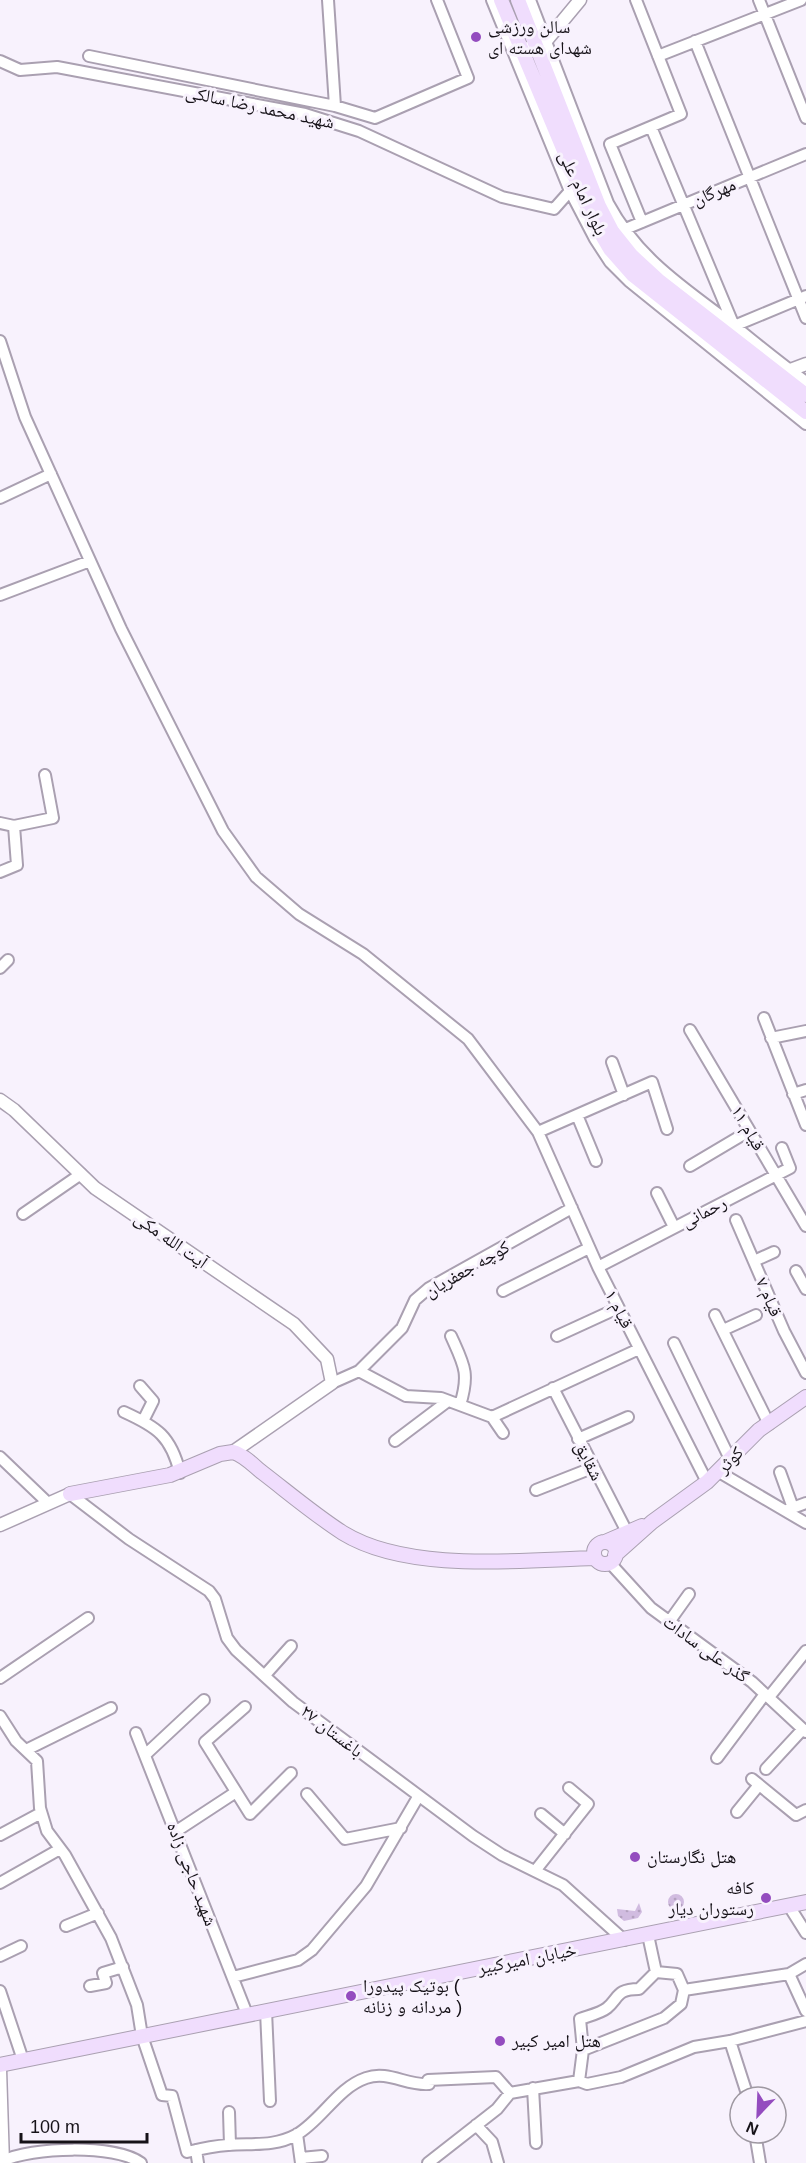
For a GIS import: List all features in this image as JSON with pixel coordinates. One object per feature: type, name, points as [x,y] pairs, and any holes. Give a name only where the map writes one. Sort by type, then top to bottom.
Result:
[{"type":"main road","name":"بلوار امام علی","points":[[501,0],[534,46]]},
{"type":"main road","name":"بلوار امام علی","points":[[518,0],[593,220],[610,249],[633,275],[806,395]]},
{"type":"main road","name":"بلوار امام علی","points":[[782,378],[806,412]]},
{"type":"main road","name":"کوثر","points":[[652,1522],[707,1482],[768,1424],[806,1397]]},
{"type":"main road","points":[[70,1494],[180,1473],[220,1454],[233,1452],[330,1524],[367,1545],[448,1561],[595,1558]]},
{"type":"main road","points":[[559,1559],[652,1522]]},
{"type":"main road","points":[[602,1543],[594,1550],[595,1558],[599,1562],[612,1559],[652,1522]]},
{"type":"main road","points":[[602,1543],[615,1549],[612,1559]]},
{"type":"main road","name":"خیابان امیرکبیر","points":[[0,2067],[23,2060],[247,2014],[806,1902]]},
{"type":"street","points":[[329,0],[335,106]]},
{"type":"street","points":[[492,0],[570,191],[610,262],[629,281],[806,424]]},
{"type":"street","points":[[530,0],[534,46],[623,230],[651,262],[734,326],[782,378],[806,382]]},
{"type":"street","points":[[534,46],[580,0]]},
{"type":"street","points":[[636,0],[681,114],[610,144],[642,222]]},
{"type":"street","points":[[759,0],[806,118]]},
{"type":"street","points":[[658,56],[801,0]]},
{"type":"street","points":[[89,56],[335,106],[375,118],[468,78],[442,2]]},
{"type":"street","points":[[695,41],[750,178],[802,297],[806,318]]},
{"type":"street","name":"شهید محمد رضا سالکی","points":[[0,61],[20,70],[57,67],[305,114],[359,131],[502,197],[554,209],[570,191]]},
{"type":"street","points":[[651,127],[734,326]]},
{"type":"street","name":"مهرگان","points":[[623,230],[806,154]]},
{"type":"street","points":[[734,326],[802,297]]},
{"type":"street","name":"قیام ۱","points":[[0,341],[26,417],[90,561],[121,629],[222,831],[256,877],[299,915],[363,954],[389,973],[468,1039],[538,1132],[598,1267],[707,1482]]},
{"type":"street","points":[[782,378],[806,364]]},
{"type":"street","points":[[0,498],[51,474]]},
{"type":"street","points":[[0,595],[90,561]]},
{"type":"street","points":[[0,824],[14,826],[53,818],[45,775]]},
{"type":"street","points":[[0,872],[17,865],[14,826]]},
{"type":"street","points":[[764,1018],[806,1125]]},
{"type":"street","name":"قیام ۱۱","points":[[690,1030],[806,1226]]},
{"type":"street","points":[[771,1038],[806,1031]]},
{"type":"street","points":[[612,1062],[624,1095]]},
{"type":"street","points":[[538,1132],[652,1082],[667,1129]]},
{"type":"street","points":[[793,1094],[806,1090]]},
{"type":"street","name":"آیت الله مکی","points":[[0,1100],[95,1188],[294,1324],[327,1359],[332,1383]]},
{"type":"street","points":[[577,1115],[596,1161]]},
{"type":"street","points":[[690,1166],[749,1131]]},
{"type":"street","points":[[775,1175],[790,1167],[782,1148]]},
{"type":"street","points":[[23,1214],[81,1174]]},
{"type":"street","name":"رحمانی","points":[[598,1267],[775,1175]]},
{"type":"street","points":[[657,1193],[674,1227]]},
{"type":"street","name":"کوچه جعفریان","points":[[233,1452],[332,1383],[359,1371],[402,1328],[415,1300],[429,1288],[572,1208]]},
{"type":"street","name":"قیام ۷","points":[[736,1220],[784,1331],[806,1373]]},
{"type":"street","points":[[503,1291],[589,1248]]},
{"type":"street","points":[[754,1261],[774,1252]]},
{"type":"street","points":[[796,1271],[806,1289]]},
{"type":"street","points":[[557,1336],[618,1308]]},
{"type":"street","points":[[716,1315],[768,1424]]},
{"type":"street","points":[[723,1330],[756,1315]]},
{"type":"street","points":[[451,1336],[466,1369],[466,1384],[460,1405]]},
{"type":"street","points":[[674,1343],[730,1459]]},
{"type":"street","points":[[492,1417],[639,1349]]},
{"type":"street","points":[[359,1371],[406,1396],[448,1401],[492,1417],[503,1433]]},
{"type":"street","points":[[140,1386],[153,1401],[144,1421]]},
{"type":"street","name":"شقایق","points":[[553,1389],[627,1532]]},
{"type":"street","points":[[395,1441],[448,1401]]},
{"type":"street","points":[[124,1412],[160,1431],[175,1451],[180,1473]]},
{"type":"street","points":[[578,1439],[628,1417]]},
{"type":"street","points":[[0,1457],[48,1503]]},
{"type":"street","points":[[536,1490],[592,1468]]},
{"type":"street","points":[[719,1472],[790,1509],[806,1523]]},
{"type":"street","points":[[780,1472],[790,1509]]},
{"type":"street","points":[[0,1526],[70,1494]]},
{"type":"street","name":"باغستان ۲۷","points":[[70,1494],[129,1539],[209,1591],[231,1644],[293,1702],[418,1797],[502,1855],[563,1885],[624,1940]]},
{"type":"street","points":[[790,1509],[806,1503]]},
{"type":"street","name":"گذر علی سادات","points":[[612,1559],[651,1608],[767,1696],[804,1730]]},
{"type":"street","points":[[669,1622],[689,1594]]},
{"type":"street","points":[[0,1678],[88,1618]]},
{"type":"street","points":[[265,1676],[291,1646]]},
{"type":"street","points":[[717,1758],[806,1651]]},
{"type":"street","points":[[145,1755],[204,1700]]},
{"type":"street","points":[[245,1707],[205,1742],[250,1814],[291,1773]]},
{"type":"street","points":[[26,1750],[111,1708]]},
{"type":"street","points":[[0,1716],[16,1741],[37,1761],[41,1814],[47,1831],[98,1913],[123,1967],[137,2005],[142,2036],[162,2095],[172,2096],[187,2152],[230,2145],[269,2144],[297,2134],[314,2122],[351,2084],[379,2074],[419,2085],[429,2084],[428,2080],[496,2077],[510,2093]]},
{"type":"street","points":[[766,1769],[804,1730]]},
{"type":"street","name":"شهید حاجی زاده","points":[[136,1733],[247,2014]]},
{"type":"street","points":[[737,1812],[756,1782],[796,1815],[806,1810]]},
{"type":"street","points":[[535,1871],[588,1804],[569,1788]]},
{"type":"street","points":[[175,1832],[236,1792]]},
{"type":"street","points":[[307,1794],[345,1839],[401,1828]]},
{"type":"street","points":[[232,1977],[298,1960],[312,1950],[354,1903],[418,1797]]},
{"type":"street","points":[[0,1835],[41,1814]]},
{"type":"street","points":[[541,1814],[565,1834]]},
{"type":"street","points":[[0,1883],[60,1849]]},
{"type":"street","points":[[789,1905],[806,1933]]},
{"type":"street","points":[[66,1926],[98,1913]]},
{"type":"street","points":[[648,1935],[656,1972]]},
{"type":"street","points":[[0,1956],[21,1946]]},
{"type":"street","points":[[684,1990],[789,1974],[806,1964]]},
{"type":"street","points":[[90,1986],[106,1983],[103,1973],[123,1967]]},
{"type":"street","points":[[583,2050],[664,2018],[681,2004],[684,1990],[677,1974],[656,1972]]},
{"type":"street","points":[[579,2081],[583,2050],[580,2019],[608,2008],[615,1991],[639,1989],[656,1972]]},
{"type":"street","points":[[789,1974],[806,2011]]},
{"type":"street","points":[[0,1991],[23,2060]]},
{"type":"street","points":[[266,2011],[270,2101]]},
{"type":"street","points":[[428,2163],[497,2109],[510,2093],[579,2081],[587,2084],[621,2077],[694,2047],[730,2041],[806,2021]]},
{"type":"street","points":[[730,2041],[744,2085]]},
{"type":"street","points":[[0,2067],[2,2156],[49,2150],[126,2155],[141,2163]]},
{"type":"street","points":[[533,2088],[536,2144]]},
{"type":"street","points":[[229,2112],[230,2145]]},
{"type":"street","points":[[476,2125],[492,2142],[498,2163]]},
{"type":"street","points":[[297,2134],[301,2160],[322,2156]]},
{"type":"street","points":[[757,2145],[760,2163]]},
{"type":"street","points":[[196,2150],[198,2163]]},
{"type":"shaded area","points":[[676,1894],[684,1902],[676,1910],[668,1902]]},
{"type":"shaded area","points":[[639,1903],[642,1912],[638,1918],[624,1921],[618,1916],[617,1909],[635,1911]]},
{"type":"place","name":"سالن ورزشی شهدای هسته ای","points":[[476,37]]},
{"type":"place","name":"هتل نگارستان","points":[[635,1857]]},
{"type":"place","name":"کافه رستوران دیار","points":[[766,1898]]},
{"type":"place","name":"بوتیک پیدورا ( مردانه و زنانه )","points":[[351,1996]]},
{"type":"place","name":"هتل امیر کبیر","points":[[500,2041]]}]
